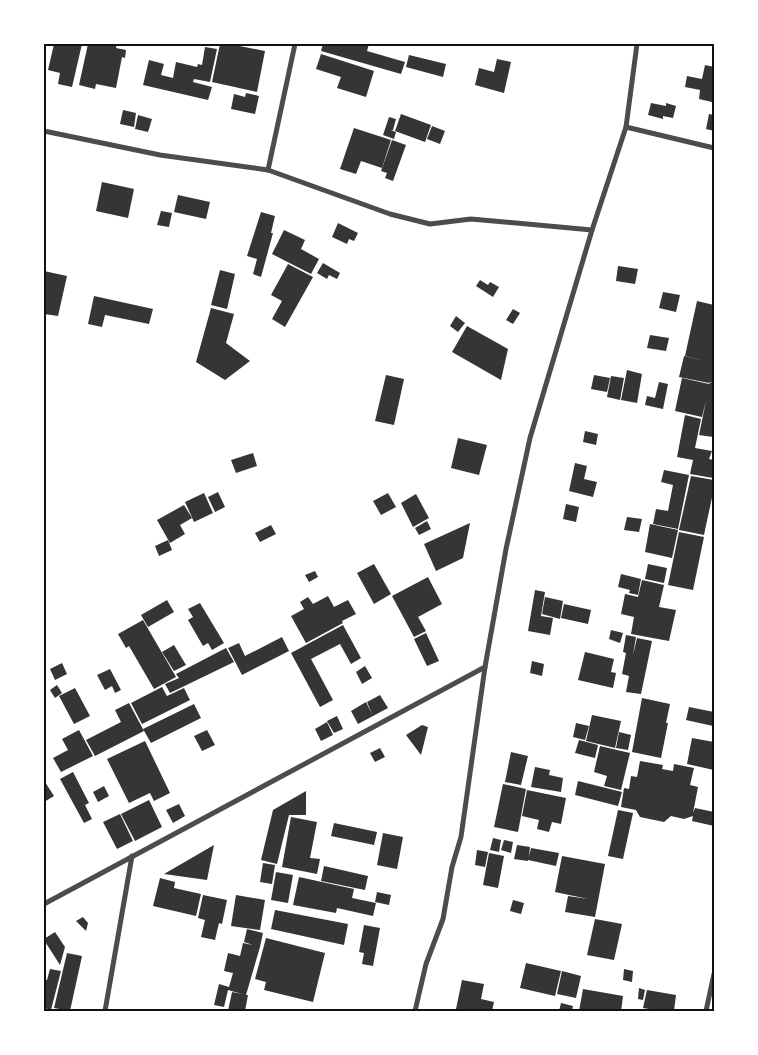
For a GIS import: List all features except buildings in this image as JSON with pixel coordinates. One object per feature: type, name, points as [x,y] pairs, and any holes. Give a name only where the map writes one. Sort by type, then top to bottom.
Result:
[{"type":"street","points":[[268,170],[295,44]]},
{"type":"street","points":[[415,1011],[426,964],[443,919],[452,867],[460,837],[484,667],[506,549],[530,438],[592,230],[626,127],[637,44]]},
{"type":"street","points":[[626,127],[714,148]]},
{"type":"street","points":[[44,131],[160,155],[268,170],[390,214],[430,224],[471,219],[592,230]]},
{"type":"street","points":[[44,904],[484,667]]},
{"type":"street","points":[[105,1011],[132,856]]},
{"type":"street","points":[[706,1011],[714,974]]}]
